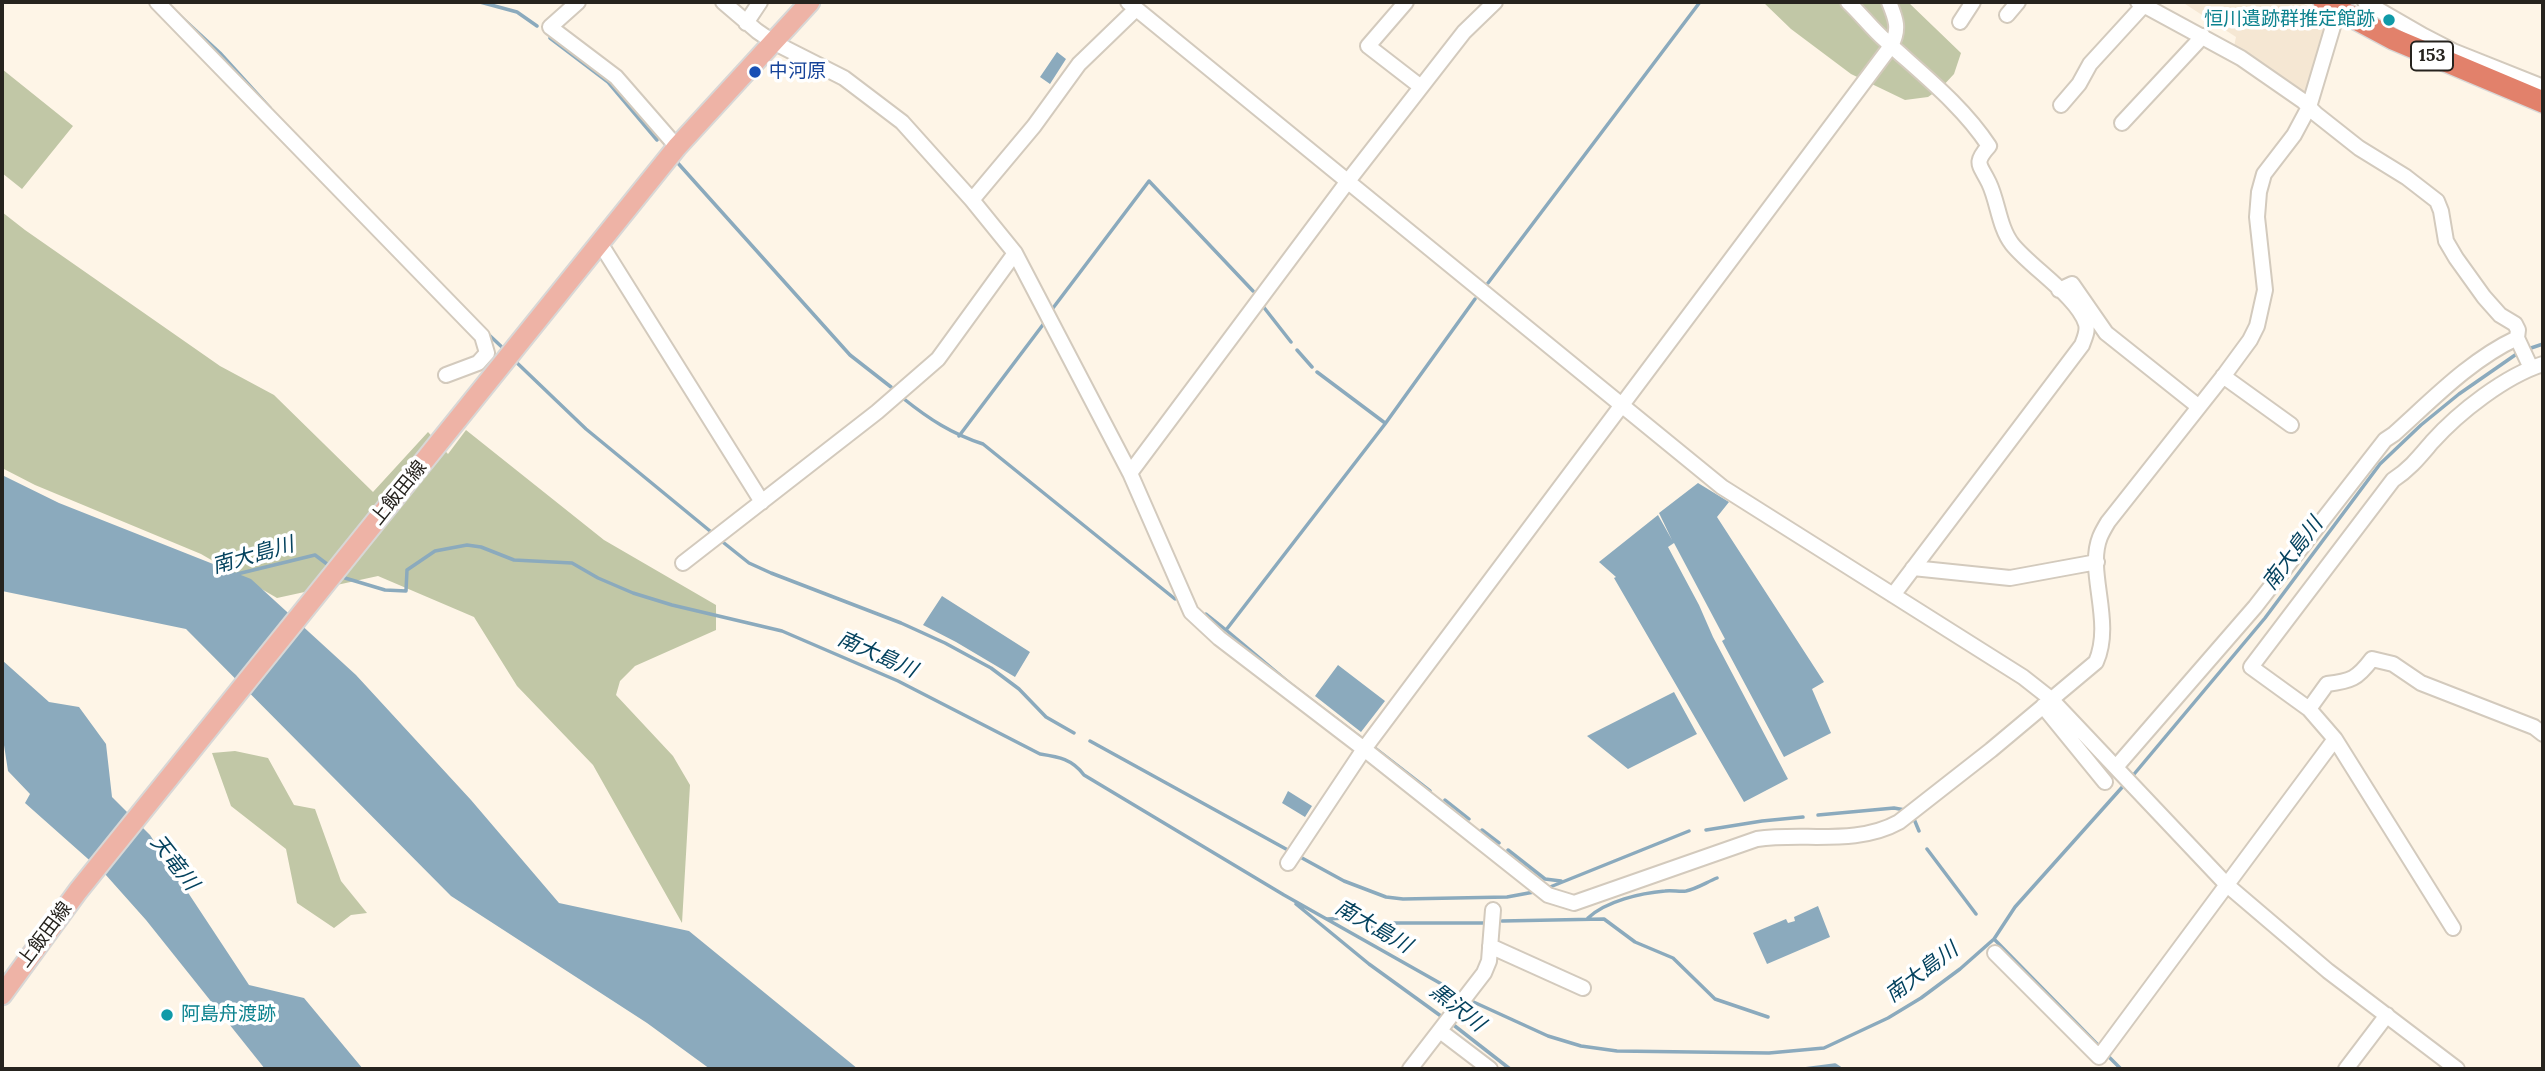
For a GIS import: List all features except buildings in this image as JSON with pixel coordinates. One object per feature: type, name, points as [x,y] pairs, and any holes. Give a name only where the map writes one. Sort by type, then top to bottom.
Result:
[{"type":"highway","name":"153","points":[[2334,4],[2543,102]]},
{"type":"main road","name":"上飯田線","points":[[2,995],[78,891],[677,147],[810,2]]},
{"type":"street","points":[[157,2],[481,336],[486,352],[478,363],[446,375]]},
{"type":"street","points":[[578,2],[550,27],[616,77],[677,147]]},
{"type":"street","points":[[723,2],[773,42],[844,78],[902,122],[1015,253],[1130,473],[1192,612],[1219,638],[1548,895],[1574,903],[1757,839],[1781,835],[1865,835],[1886,830],[1991,750],[2096,662],[2102,648],[2103,634],[2097,562],[2099,538],[2108,522],[2250,340],[2262,310],[2265,290],[2257,217],[2259,192],[2264,174],[2294,135],[2309,107],[2334,4]]},
{"type":"street","points":[[746,23],[760,2]]},
{"type":"street","points":[[1406,2],[1367,46],[1421,87]]},
{"type":"street","points":[[1130,473],[1348,181],[1464,32],[1495,2]]},
{"type":"street","points":[[1848,2],[1962,111],[1984,137],[1989,146],[1980,156],[1979,165],[1990,183],[2007,235],[2012,244],[2078,309],[2087,333],[2082,345],[1893,595]]},
{"type":"street","points":[[1288,863],[1364,749],[1891,46],[1898,33],[1889,2]]},
{"type":"street","points":[[1960,22],[1973,2]]},
{"type":"street","points":[[2007,15],[2018,2]]},
{"type":"street","points":[[2365,2],[2421,43],[2453,51],[2543,87]]},
{"type":"street","points":[[2062,106],[2090,64],[2141,3],[2241,58],[2309,107],[2359,148],[2406,177],[2437,201],[2446,241],[2456,258],[2492,306],[2500,315],[2515,324],[2518,330],[2519,342],[2534,365],[2504,381],[2472,407],[2433,441],[2408,470],[2393,480],[2251,667],[2309,709],[2335,739],[2453,928]]},
{"type":"street","points":[[972,200],[1034,126],[1079,64],[1132,5],[1722,487],[2023,677],[2135,786],[2227,885],[2301,950],[2453,1068]]},
{"type":"street","points":[[2122,123],[2203,36]]},
{"type":"street","points":[[605,251],[762,502]]},
{"type":"street","points":[[682,564],[877,412],[938,359],[1015,253]]},
{"type":"street","points":[[2059,290],[2072,284],[2106,333],[2199,407]]},
{"type":"street","points":[[2118,769],[2255,607],[2385,440],[2449,383],[2493,349],[2519,342]]},
{"type":"street","points":[[2223,376],[2291,425]]},
{"type":"street","points":[[1913,568],[2010,578],[2097,562]]},
{"type":"street","points":[[2309,709],[2327,684],[2349,681],[2361,674],[2372,659],[2393,664],[2421,683],[2522,722],[2543,734]]},
{"type":"street","points":[[2047,702],[2105,782]]},
{"type":"street","points":[[1995,953],[2099,1057],[2335,739]]},
{"type":"street","points":[[1410,1069],[1484,973],[1489,961],[1493,910]]},
{"type":"street","points":[[1490,946],[1583,988]]},
{"type":"street","points":[[1454,1013],[1490,1069]]},
{"type":"street","points":[[2346,1069],[2387,1015]]},
{"type":"shaded area","points":[[2182,2],[2301,2],[2319,14],[2324,35],[2304,95],[2233,51],[2236,37]]},
{"type":"green space","points":[[1763,2],[1908,2],[1961,53],[1954,74],[1941,88],[1928,97],[1905,100],[1851,74],[1791,29]]},
{"type":"green space","points":[[2,69],[73,126],[22,189],[2,173]]},
{"type":"green space","points":[[2,212],[220,366],[274,395],[373,492],[428,432],[448,454],[466,430],[604,540],[716,605],[716,630],[635,666],[620,681],[616,695],[673,756],[690,785],[682,923],[593,765],[517,686],[474,617],[378,576],[277,598],[201,554],[35,485],[2,468]]},
{"type":"green space","points":[[235,751],[268,758],[294,805],[315,809],[341,881],[367,913],[351,915],[334,928],[297,903],[286,849],[231,806],[212,753]]},
{"type":"water","points":[[1057,52],[1066,59],[1050,84],[1040,77]]},
{"type":"water","points":[[2,475],[59,503],[251,579],[356,675],[471,800],[559,903],[689,931],[858,1069],[710,1069],[647,1023],[451,896],[186,629],[2,591]]},
{"type":"water","points":[[1698,483],[1729,502],[1717,517],[1824,682],[1812,689],[1831,733],[1784,757],[1722,641],[1725,639],[1674,543],[1668,547],[1788,779],[1744,802],[1614,578],[1616,577],[1599,562],[1658,515],[1672,540],[1659,513]]},
{"type":"water","points":[[942,596],[1030,652],[1015,677],[923,625]]},
{"type":"water","points":[[2,660],[49,702],[79,707],[106,744],[112,797],[150,835],[249,985],[304,998],[363,1069],[265,1069],[146,920],[105,874],[25,803],[30,794],[8,771],[2,732]]},
{"type":"water","points":[[1338,665],[1385,701],[1361,732],[1315,696]]},
{"type":"water","points":[[1674,692],[1697,734],[1628,769],[1587,736]]},
{"type":"water","points":[[1288,791],[1312,806],[1305,817],[1282,803]]},
{"type":"water","points":[[1818,906],[1830,937],[1767,964],[1753,933],[1786,919],[1788,923],[1795,921],[1794,917]]},
{"type":"waterway","points":[[480,2],[517,12],[537,26]]},
{"type":"waterway","points":[[1488,283],[1700,2]]},
{"type":"waterway","points":[[178,14],[220,53],[270,108]]},
{"type":"waterway","points":[[550,38],[608,82],[657,140]]},
{"type":"waterway","points":[[676,161],[850,355],[891,387]]},
{"type":"waterway","points":[[1050,312],[1149,181],[1253,291]]},
{"type":"waterway","points":[[1206,614],[1226,630],[1385,424],[1475,299]]},
{"type":"waterway","points":[[1262,305],[1291,342]]},
{"type":"waterway","points":[[959,436],[1045,322]]},
{"type":"waterway","points":[[487,333],[504,349]]},
{"type":"waterway","name":"南大島川","points":[[2525,350],[2543,344]]},
{"type":"waterway","points":[[1297,350],[1312,367]]},
{"type":"waterway","name":"南大島川","points":[[2130,779],[2265,618],[2380,464],[2459,394],[2518,353]]},
{"type":"waterway","points":[[514,360],[586,429],[710,531]]},
{"type":"waterway","points":[[1317,372],[1385,423]]},
{"type":"waterway","points":[[904,399],[941,425],[983,444],[1175,599]]},
{"type":"waterway","points":[[724,543],[749,563],[771,573],[901,623],[945,643],[991,668],[1019,689],[1046,717],[1074,733]]},
{"type":"waterway","name":"南大島川","points":[[340,574],[385,590],[406,591],[407,570],[435,551],[467,545],[481,547],[514,560],[572,563],[633,593],[782,631],[898,681],[1040,754],[1070,762],[1084,775],[1284,895],[1461,995]]},
{"type":"waterway","name":"南大島川","points":[[233,575],[315,555],[331,567]]},
{"type":"waterway","points":[[1226,630],[1361,738]]},
{"type":"waterway","points":[[1090,741],[1286,849]]},
{"type":"waterway","points":[[1372,746],[1430,791]]},
{"type":"waterway","name":"南大島川","points":[[1467,999],[1548,1036],[1581,1046],[1617,1051],[1769,1053],[1824,1048],[1888,1018],[1960,969],[1994,939],[2015,907],[2125,784]]},
{"type":"waterway","points":[[1445,800],[1469,819]]},
{"type":"waterway","points":[[1818,815],[1894,808],[1905,810]]},
{"type":"waterway","points":[[1706,830],[1803,817]]},
{"type":"waterway","points":[[1914,819],[1919,831]]},
{"type":"waterway","points":[[1482,830],[1499,843]]},
{"type":"waterway","points":[[1550,887],[1689,831]]},
{"type":"waterway","points":[[1927,849],[1976,914]]},
{"type":"waterway","points":[[1508,850],[1545,879],[1561,881]]},
{"type":"waterway","points":[[1302,858],[1344,881],[1386,897],[1507,897],[1534,892]]},
{"type":"waterway","points":[[1588,918],[1604,907],[1624,899],[1656,892],[1686,891],[1717,878]]},
{"type":"waterway","name":"黒沢川","points":[[1296,904],[1369,964],[1445,1019]]},
{"type":"waterway","points":[[1327,919],[1345,918],[1363,926],[1375,927],[1392,923],[1483,923]]},
{"type":"waterway","points":[[1502,921],[1604,919],[1635,942],[1673,958],[1715,999],[1768,1017]]},
{"type":"waterway","points":[[1994,939],[2098,1045]]},
{"type":"waterway","name":"黒沢川","points":[[1451,1023],[1510,1069]]},
{"type":"waterway","points":[[2106,1054],[2121,1069]]},
{"type":"waterway","points":[[1804,1069],[1835,1065],[1841,1069]]},
{"type":"place","name":"恒川遺跡群推定館跡","points":[[2389,20]]},
{"type":"place","name":"中河原","points":[[755,72]]},
{"type":"place","name":"阿島舟渡跡","points":[[167,1015]]},
{"type":"water label","name":"天竜川","points":[[174,863]]}]
